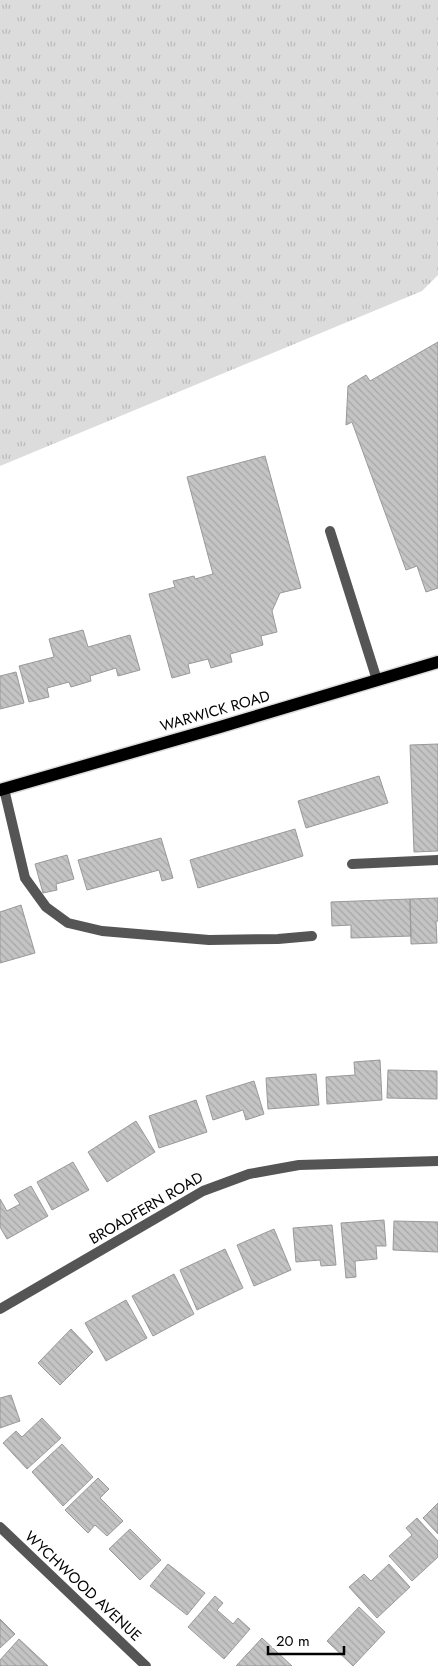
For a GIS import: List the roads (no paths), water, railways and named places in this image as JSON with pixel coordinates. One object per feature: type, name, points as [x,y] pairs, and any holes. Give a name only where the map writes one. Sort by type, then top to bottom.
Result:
[{"type":"main road","name":"WARWICK ROAD","points":[[2,789],[438,662]]},
{"type":"street","points":[[330,531],[377,680]]},
{"type":"street","points":[[2,789],[25,878],[46,907],[68,923],[102,931],[209,940],[278,939],[312,936]]},
{"type":"street","points":[[352,864],[438,860]]},
{"type":"street","name":"BROADFERN ROAD","points":[[0,1309],[203,1191],[249,1174],[299,1165],[438,1161]]},
{"type":"street","name":"WYCHWOOD AVENUE","points":[[0,1527],[146,1666]]}]
